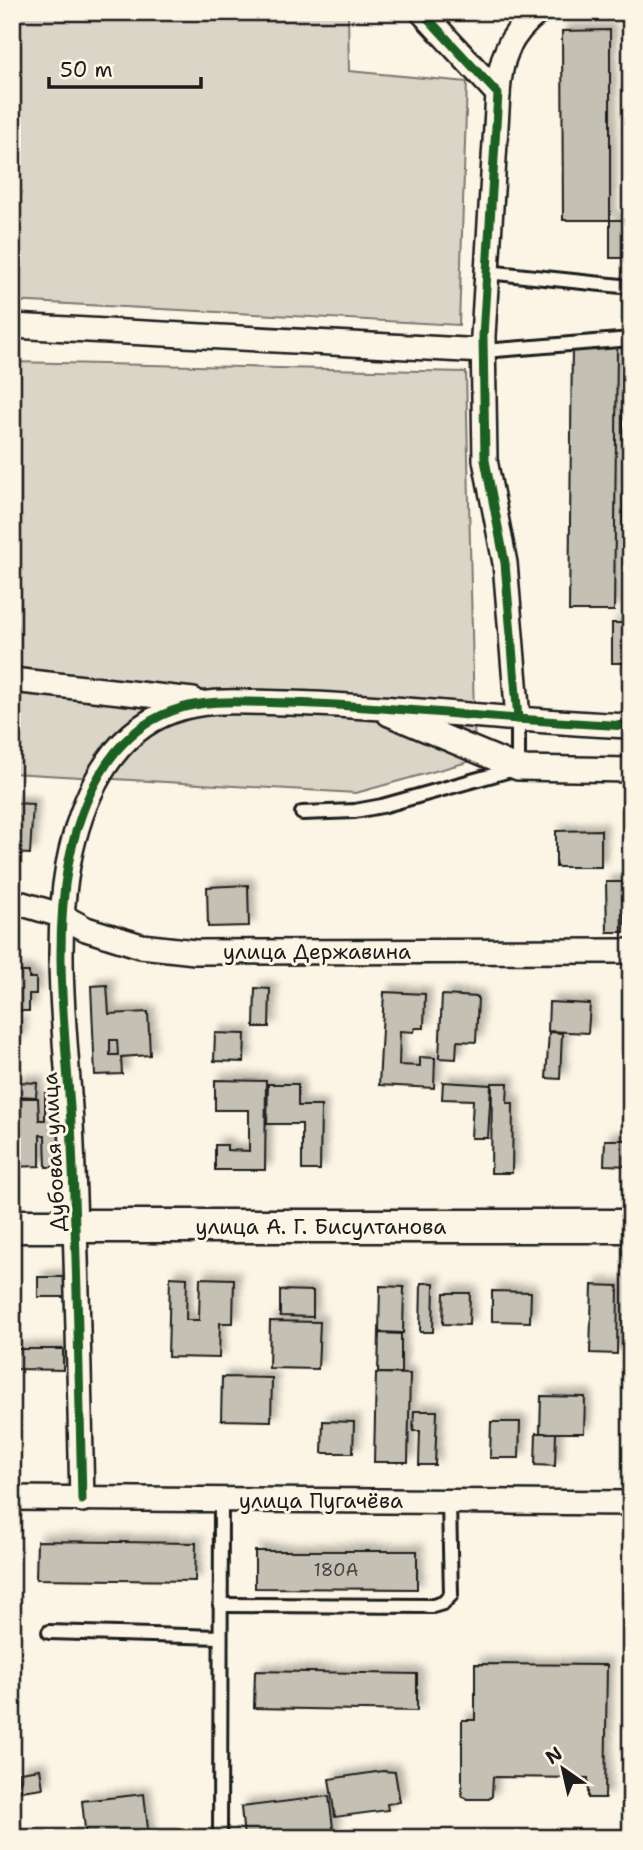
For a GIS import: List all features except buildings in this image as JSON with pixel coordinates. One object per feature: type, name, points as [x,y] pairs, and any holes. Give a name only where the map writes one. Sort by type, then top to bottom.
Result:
[{"type":"street","points":[[422,12],[498,94]]},
{"type":"street","points":[[518,719],[505,563],[485,460],[484,351],[498,94],[504,51],[525,22],[538,12]]},
{"type":"street","points":[[12,326],[484,351]]},
{"type":"street","points":[[12,680],[207,702],[366,705],[631,726]]},
{"type":"street","name":"Дубовая улица","points":[[82,1500],[76,1227],[60,915],[69,862],[84,806],[107,759],[136,731],[170,711],[207,702]]},
{"type":"street","points":[[366,705],[518,768],[631,770]]},
{"type":"street","name":"улица Державина","points":[[12,901],[60,915],[86,929],[141,946],[195,953],[631,951]]},
{"type":"street","name":"улица А. Г. Бисултанова","points":[[12,1226],[631,1226]]},
{"type":"street","name":"улица Пугачёва","points":[[12,1498],[631,1503]]},
{"type":"lane","points":[[487,272],[621,286]]},
{"type":"lane","points":[[484,351],[631,339],[631,566]]},
{"type":"lane","points":[[302,813],[355,811],[382,806],[518,768],[518,719]]},
{"type":"lane","points":[[220,1838],[221,1501]]},
{"type":"lane","points":[[220,1605],[433,1606],[443,1603],[451,1595],[449,1502]]},
{"type":"lane","points":[[49,1632],[220,1637]]},
{"type":"shaded area","points":[[12,12],[348,12],[349,71],[467,82],[459,325],[12,301]]},
{"type":"shaded area","points":[[12,362],[466,372],[475,760],[356,793],[12,773]]},
{"type":"cycle path","points":[[422,12],[498,94],[483,336],[485,460],[505,563],[518,719]]},
{"type":"cycle path","points":[[82,1500],[75,1217],[62,994],[61,929],[68,865],[80,818],[100,773],[114,753],[130,736],[150,722],[172,711],[215,702],[331,705],[631,726]]}]
